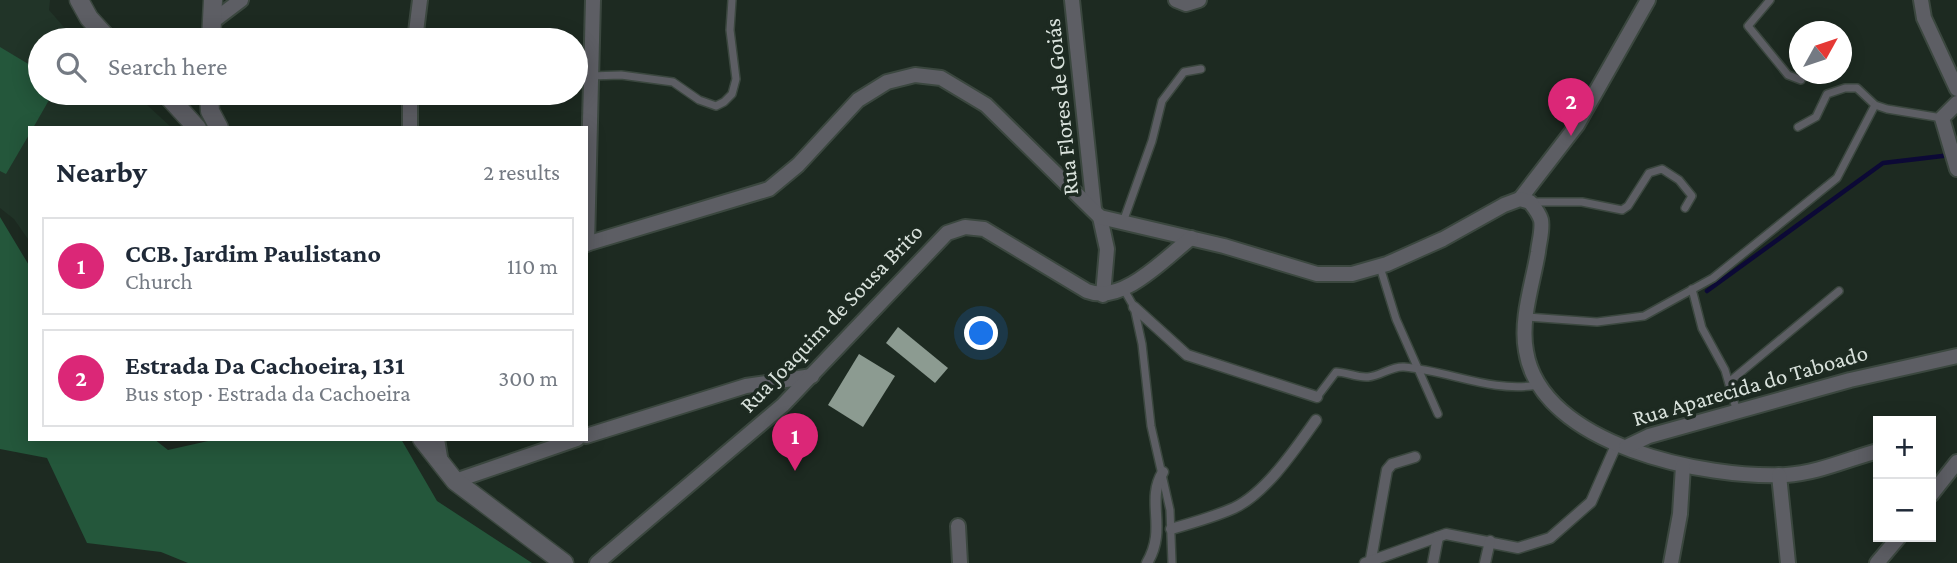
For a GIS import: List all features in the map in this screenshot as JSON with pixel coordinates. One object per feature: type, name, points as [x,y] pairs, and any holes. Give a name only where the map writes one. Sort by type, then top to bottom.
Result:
[{"type":"street","points":[[79,0],[98,28]]},
{"type":"street","points":[[212,28],[213,0]]},
{"type":"street","points":[[215,28],[242,0]]},
{"type":"street","points":[[416,28],[420,0]]},
{"type":"street","points":[[588,188],[593,0]]},
{"type":"street","name":"Rua Flores de Goiás","points":[[1072,0],[1097,213],[1107,249],[1103,295]]},
{"type":"street","points":[[1176,0],[1186,4],[1199,0]]},
{"type":"street","points":[[588,244],[769,188],[798,165],[858,100],[887,82],[915,75],[941,78],[986,105],[1097,213],[1317,274],[1352,274],[1380,267],[1525,200],[1583,116],[1647,0]]},
{"type":"street","points":[[1921,0],[1924,18],[1957,89]]},
{"type":"street","points":[[1957,103],[1942,118],[1957,169]]},
{"type":"street","points":[[176,105],[195,125],[203,120],[208,105]]},
{"type":"street","points":[[210,105],[218,126]]},
{"type":"street","points":[[410,105],[410,126]]},
{"type":"street","name":"Rua Aparecida do Taboado","points":[[1525,200],[1541,221],[1527,317],[1525,351],[1538,385],[1563,411],[1621,445],[1850,380],[1957,356]]},
{"type":"street","name":"Rua Joaquim de Sousa Brito","points":[[597,563],[759,427],[812,376],[939,239],[956,229],[984,229],[1090,293],[1103,295]]},
{"type":"street","points":[[1103,295],[1123,288],[1191,238]]},
{"type":"street","points":[[1134,307],[1187,355],[1317,397]]},
{"type":"street","points":[[588,435],[746,386],[812,376]]},
{"type":"street","points":[[1171,529],[1236,507],[1248,499],[1290,457],[1316,420]]},
{"type":"street","points":[[424,441],[456,481],[564,563]]},
{"type":"street","points":[[437,441],[441,464]]},
{"type":"street","points":[[456,481],[572,441]]},
{"type":"street","points":[[1368,561],[1438,537],[1460,535],[1518,548],[1550,538],[1568,525],[1598,489],[1621,445],[1683,466],[1730,474],[1779,475],[1805,472],[1873,452]]},
{"type":"street","points":[[1368,561],[1387,470],[1392,464],[1415,457]]},
{"type":"street","points":[[1936,479],[1957,461]]},
{"type":"street","points":[[1671,563],[1680,513],[1683,466]]},
{"type":"street","points":[[1147,563],[1157,547],[1155,485],[1163,472]]},
{"type":"street","points":[[1779,475],[1788,563]]},
{"type":"street","points":[[958,526],[960,563]]},
{"type":"street","points":[[1433,563],[1438,537]]},
{"type":"street","points":[[1485,563],[1490,541]]},
{"type":"street","points":[[1877,563],[1895,542]]},
{"type":"lane","points":[[590,76],[621,75],[673,82],[699,100],[716,106],[724,102],[732,93],[736,79],[730,30],[732,0]]},
{"type":"lane","points":[[1770,0],[1748,26],[1789,75]]},
{"type":"lane","points":[[1123,222],[1152,141],[1162,101],[1184,72],[1201,69]]},
{"type":"lane","points":[[1798,127],[1816,117],[1824,97],[1832,91],[1857,89],[1875,105],[1906,115],[1942,118]]},
{"type":"lane","points":[[1527,317],[1597,322],[1626,320],[1649,314],[1723,271],[1774,227],[1838,178],[1875,105]]},
{"type":"lane","points":[[1525,200],[1575,202],[1622,210],[1654,169],[1662,169],[1679,180],[1692,195],[1692,200],[1685,208]]},
{"type":"lane","points":[[1380,267],[1396,319],[1438,414]]},
{"type":"lane","points":[[1123,288],[1134,307],[1142,344],[1151,426],[1163,472],[1171,529],[1172,563]]},
{"type":"lane","points":[[1692,289],[1702,328],[1729,382],[1737,412]]},
{"type":"lane","points":[[1729,382],[1839,291]]},
{"type":"lane","points":[[1317,397],[1336,372],[1367,377],[1400,367],[1454,375],[1483,386],[1521,388],[1538,385]]},
{"type":"shaded area","points":[[0,0],[50,0],[49,10],[65,28],[28,28],[28,105],[147,105],[170,126],[28,126],[28,239],[14,219],[0,208]]},
{"type":"green space","points":[[0,47],[28,64],[28,105],[46,105],[34,126],[28,126],[28,136],[6,174],[0,171]]},
{"type":"green space","points":[[0,217],[28,264],[28,441],[157,441],[168,450],[208,441],[402,441],[437,501],[532,563],[188,563],[161,552],[87,543],[47,458],[0,449]]},
{"type":"building","points":[[898,327],[948,368],[935,383],[886,343]]},
{"type":"building","points":[[859,354],[895,376],[863,427],[828,405]]},
{"type":"waterway","points":[[1707,291],[1883,163],[1951,155]]},
{"type":"place","name":"Estrada Da Cachoeira, 131","points":[[1571,136]]},
{"type":"place","name":"CCB. Jardim Paulistano","points":[[795,471]]}]
